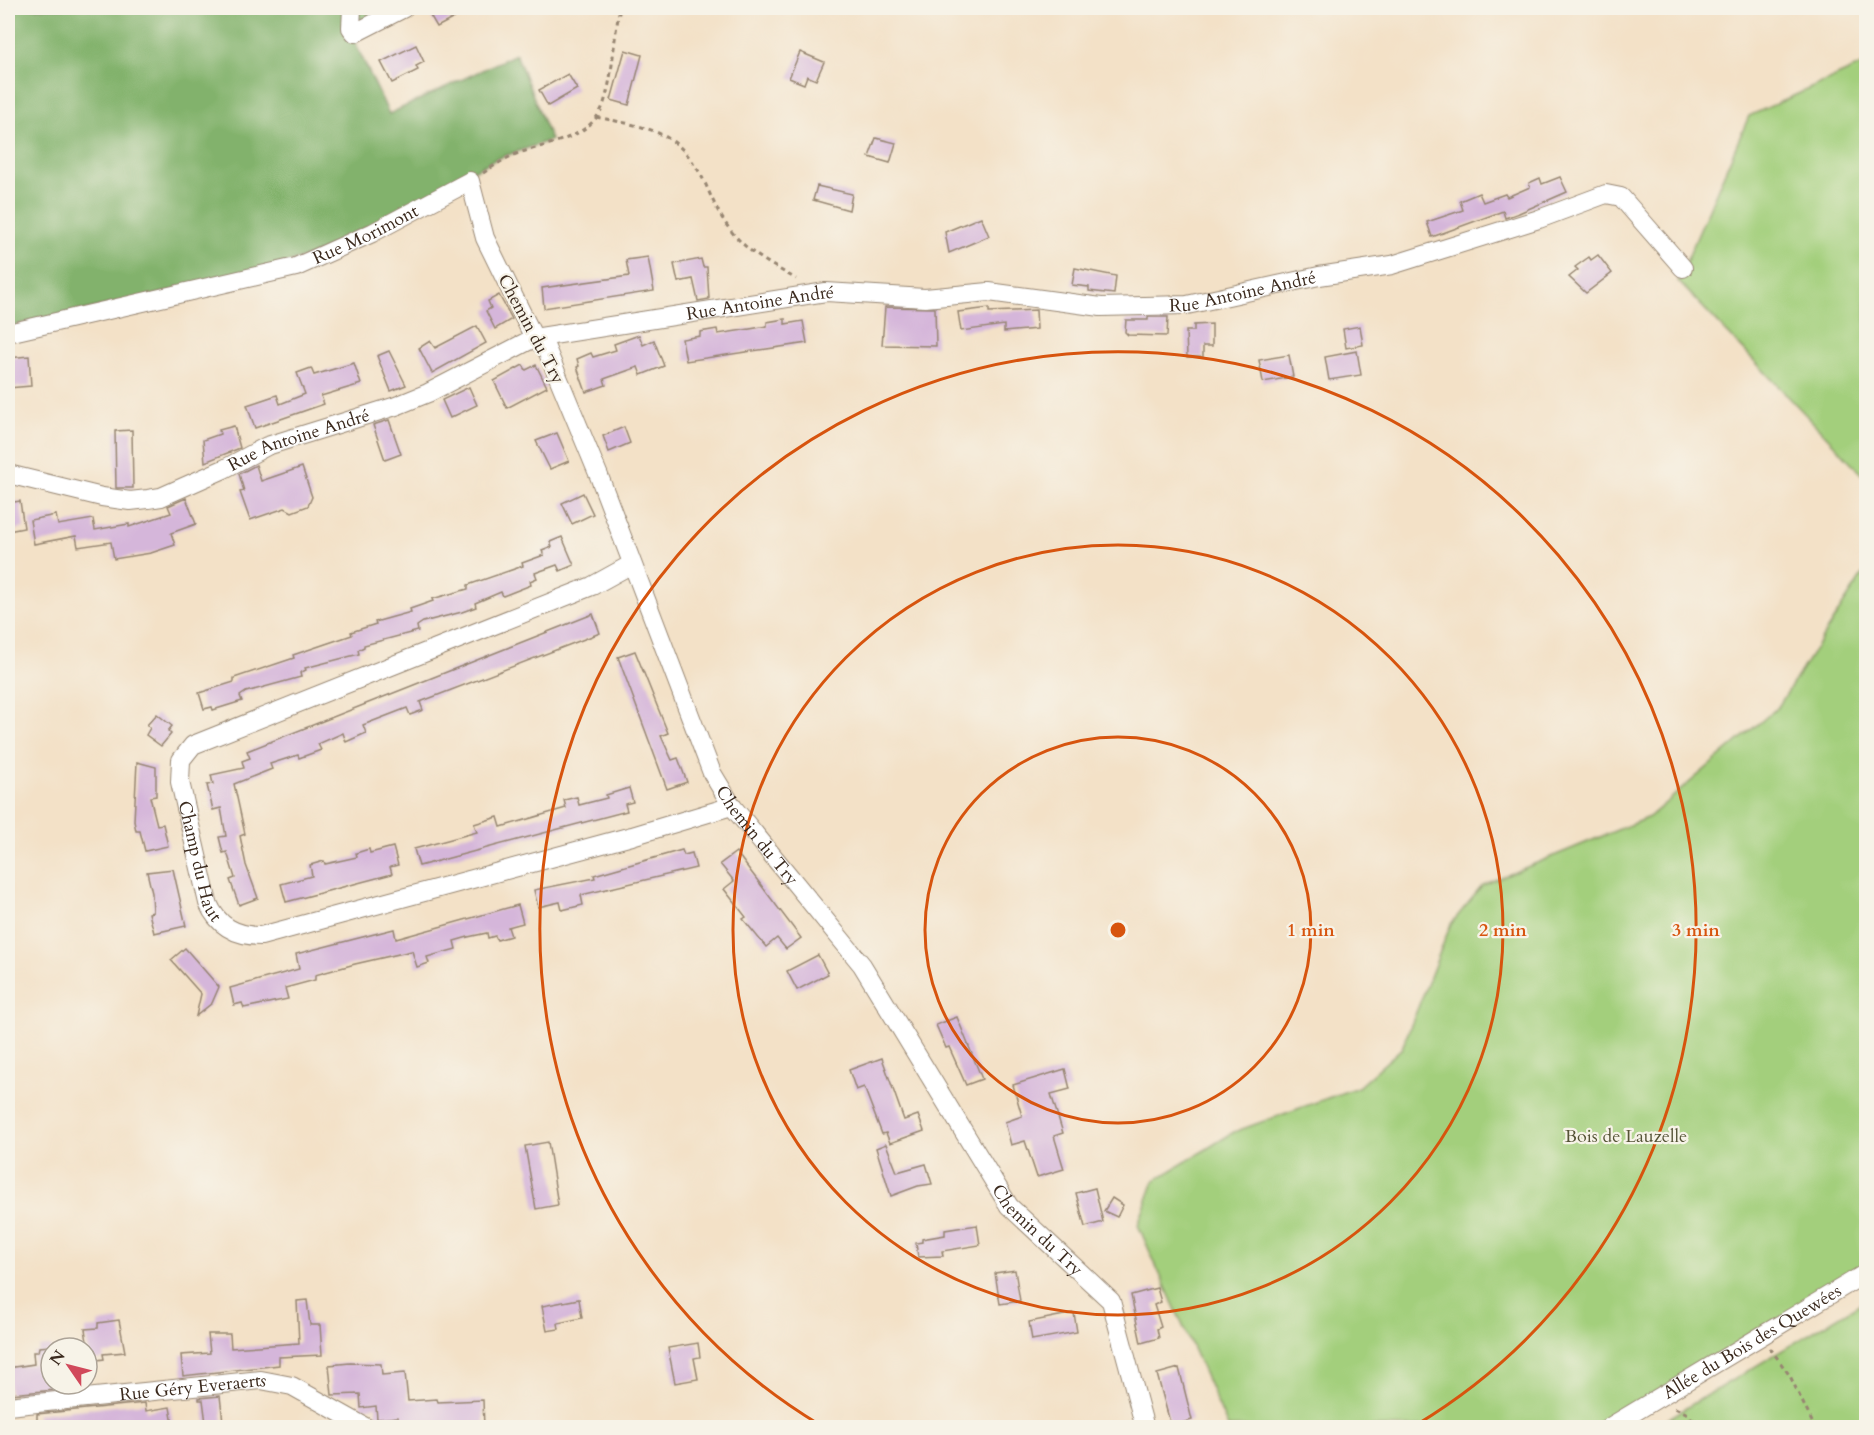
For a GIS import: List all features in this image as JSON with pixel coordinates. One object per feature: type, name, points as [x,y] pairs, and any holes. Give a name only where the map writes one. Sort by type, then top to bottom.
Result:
[{"type":"street","points":[[352,8],[351,28],[355,33],[404,8]]},
{"type":"street","name":"Rue Morimont","points":[[8,333],[296,267],[372,233],[470,181]]},
{"type":"street","name":"Chemin du Try","points":[[470,181],[485,238],[534,338],[546,348],[599,476],[712,773],[732,806],[862,965],[1009,1206],[1111,1301],[1145,1428]]},
{"type":"street","name":"Rue Antoine André","points":[[8,474],[130,501],[161,497],[224,470],[267,446],[396,406],[428,393],[534,338],[806,297],[826,292],[926,298],[989,292],[1101,308],[1172,307],[1319,276],[1392,265],[1539,219],[1606,194],[1617,195],[1683,268]]},
{"type":"street","name":"Champ du Haut","points":[[632,564],[592,586],[193,745],[181,760],[179,771],[208,903],[213,916],[233,932],[248,936],[261,936],[620,839],[732,806]]},
{"type":"street","name":"Allée du Bois des Quewées","points":[[1608,1428],[1866,1273]]},
{"type":"street","name":"Rue Géry Everaerts","points":[[8,1406],[261,1380],[292,1386],[367,1428]]},
{"type":"path","points":[[470,181],[510,156],[573,136],[596,117],[603,106],[612,69],[620,8]]},
{"type":"path","points":[[596,117],[647,127],[682,148],[697,167],[712,200],[738,240],[769,265],[803,284],[806,297]]},
{"type":"path","points":[[1761,1336],[1790,1376],[1815,1428]]},
{"type":"path","points":[[1666,1413],[1675,1407],[1686,1413],[1701,1428]]},
{"type":"green space","points":[[8,8],[395,8],[350,32],[389,114],[516,54],[551,140],[496,159],[322,251],[262,272],[12,326],[8,322]]},
{"type":"green space","points":[[1866,63],[1866,478],[1678,281],[1749,116]]},
{"type":"green space","name":"Bois de Lauzelle","points":[[1866,569],[1866,1273],[1608,1427],[1228,1427],[1138,1225],[1154,1181],[1234,1132],[1358,1087],[1402,1048],[1451,924],[1483,885],[1649,817],[1778,707]]},
{"type":"green space","points":[[1866,1300],[1866,1427],[1654,1427]]},
{"type":"building","points":[[426,8],[473,8],[437,27]]},
{"type":"building","points":[[416,45],[424,62],[416,66],[418,70],[392,83],[381,62]]},
{"type":"building","points":[[625,50],[642,55],[629,105],[611,100]]},
{"type":"building","points":[[800,52],[824,62],[816,80],[807,76],[804,84],[789,78]]},
{"type":"building","points":[[568,74],[577,89],[548,106],[539,90]]},
{"type":"building","points":[[876,138],[896,143],[890,163],[869,157]]},
{"type":"building","points":[[1560,177],[1567,192],[1505,218],[1503,211],[1432,237],[1427,222],[1463,210],[1460,201],[1479,193],[1483,202],[1505,194],[1507,197],[1530,187],[1529,183],[1540,178],[1542,184]]},
{"type":"building","points":[[817,186],[852,194],[849,210],[813,200]]},
{"type":"building","points":[[981,217],[989,236],[949,253],[945,232]]},
{"type":"building","points":[[1598,255],[1612,273],[1586,293],[1569,277],[1578,270],[1575,267],[1589,257],[1591,260]]},
{"type":"building","points":[[648,257],[654,291],[544,308],[542,288],[629,276],[626,260]]},
{"type":"building","points":[[701,259],[703,267],[707,267],[709,299],[698,301],[693,279],[678,282],[674,264]]},
{"type":"building","points":[[1075,268],[1116,276],[1114,294],[1089,291],[1089,287],[1072,285]]},
{"type":"building","points":[[499,295],[512,319],[495,329],[486,311],[491,308],[488,301]]},
{"type":"building","points":[[885,307],[935,308],[936,346],[882,345]]},
{"type":"building","points":[[989,308],[989,312],[1036,310],[1037,329],[1004,332],[1004,325],[961,331],[958,312]]},
{"type":"building","points":[[1148,317],[1168,317],[1167,336],[1128,335],[1125,332],[1126,320],[1148,320]]},
{"type":"building","points":[[785,319],[785,324],[803,321],[807,343],[686,361],[682,339],[700,336],[700,332],[717,329],[718,334],[767,326],[767,322]]},
{"type":"building","points":[[1212,324],[1212,346],[1203,346],[1203,357],[1187,357],[1186,331],[1194,331],[1194,325]]},
{"type":"building","points":[[477,326],[486,343],[432,373],[419,348],[430,341],[435,348]]},
{"type":"building","points":[[1360,326],[1363,345],[1346,348],[1343,329]]},
{"type":"building","points":[[639,335],[643,345],[654,340],[664,366],[641,375],[638,367],[604,379],[606,385],[586,392],[577,367],[579,366],[577,359],[591,353],[593,357],[616,350],[614,344]]},
{"type":"building","points":[[389,351],[406,385],[391,391],[377,356]]},
{"type":"building","points":[[1357,351],[1361,375],[1329,380],[1325,357]]},
{"type":"building","points":[[1289,355],[1293,377],[1263,382],[1259,360]]},
{"type":"building","points":[[29,356],[31,386],[8,388],[8,358]]},
{"type":"building","points":[[354,363],[361,384],[321,396],[324,404],[255,428],[247,405],[277,395],[280,404],[305,394],[297,373],[311,368],[314,375]]},
{"type":"building","points":[[523,365],[526,370],[536,365],[547,387],[507,408],[494,381]]},
{"type":"building","points":[[469,387],[477,405],[450,418],[442,400]]},
{"type":"building","points":[[389,420],[401,454],[385,460],[373,425]]},
{"type":"building","points":[[234,426],[240,448],[205,462],[203,440],[220,434],[219,430]]},
{"type":"building","points":[[624,427],[630,443],[609,452],[603,436]]},
{"type":"building","points":[[132,430],[133,488],[116,488],[115,431]]},
{"type":"building","points":[[557,433],[569,461],[550,469],[536,441]]},
{"type":"building","points":[[256,465],[261,481],[302,467],[312,497],[308,506],[292,512],[285,508],[250,520],[240,492],[244,491],[239,474]]},
{"type":"building","points":[[583,493],[593,514],[572,524],[562,503]]},
{"type":"building","points":[[186,498],[196,524],[171,533],[175,545],[151,553],[114,559],[111,542],[78,547],[76,536],[34,544],[30,520],[56,515],[58,525],[93,519],[95,530],[129,524],[129,527],[171,513],[168,506]]},
{"type":"building","points":[[20,501],[24,528],[8,531],[8,503]]},
{"type":"building","points":[[562,537],[574,565],[560,571],[557,565],[535,573],[537,578],[530,581],[531,585],[503,596],[501,592],[475,603],[476,607],[462,612],[423,622],[417,626],[418,631],[364,645],[358,650],[359,654],[305,668],[306,670],[300,673],[301,677],[246,692],[240,696],[242,701],[213,710],[212,707],[204,709],[199,693],[234,682],[234,678],[294,658],[293,655],[352,635],[351,632],[376,624],[375,622],[411,612],[410,609],[433,601],[432,599],[468,589],[468,585],[523,566],[522,563],[544,555],[542,551],[552,547],[550,542]]},
{"type":"building","points":[[593,614],[600,633],[420,702],[423,710],[410,715],[407,708],[363,725],[366,733],[346,742],[343,733],[318,744],[321,750],[299,758],[298,755],[270,764],[272,769],[234,784],[245,834],[240,836],[246,865],[258,898],[239,905],[230,880],[235,878],[227,852],[223,853],[219,837],[226,836],[221,808],[213,810],[207,785],[213,784],[211,775],[244,768],[242,761],[250,758],[247,751]]},
{"type":"building","points":[[635,651],[668,733],[661,736],[672,760],[678,758],[687,782],[667,789],[618,657]]},
{"type":"building","points":[[157,714],[172,726],[168,731],[171,734],[161,746],[146,735],[150,728],[147,725]]},
{"type":"building","points":[[137,762],[156,767],[156,796],[150,797],[157,825],[163,824],[168,846],[145,851],[140,831],[136,831],[134,821]]},
{"type":"building","points":[[629,788],[633,802],[625,804],[627,811],[419,866],[414,849],[477,832],[474,824],[498,817],[501,827],[566,808],[564,800],[577,797],[579,805],[607,798],[606,795]]},
{"type":"building","points":[[393,847],[398,865],[390,867],[392,874],[286,902],[281,884],[312,876],[310,865],[357,857],[356,853],[369,849],[370,853]]},
{"type":"building","points":[[682,850],[684,855],[692,853],[696,868],[581,895],[583,905],[562,910],[560,902],[538,907],[534,890],[595,878],[594,875]]},
{"type":"building","points":[[736,852],[801,938],[786,949],[777,938],[766,947],[743,919],[746,917],[724,889],[734,881],[720,864]]},
{"type":"building","points":[[173,869],[186,926],[154,933],[149,913],[153,912],[152,893],[147,872]]},
{"type":"building","points":[[518,905],[523,923],[508,927],[511,936],[497,940],[495,936],[488,938],[487,933],[454,941],[456,949],[427,957],[429,963],[417,967],[412,951],[355,964],[315,975],[315,980],[285,988],[288,999],[244,1008],[242,1003],[234,1005],[230,988],[299,969],[296,954],[394,929],[396,939]]},
{"type":"building","points":[[185,948],[219,987],[212,1003],[196,1016],[201,994],[171,960]]},
{"type":"building","points":[[818,955],[828,974],[797,990],[787,971]]},
{"type":"building","points":[[957,1017],[982,1079],[966,1085],[936,1025]]},
{"type":"building","points":[[882,1058],[904,1120],[918,1115],[924,1131],[890,1143],[886,1133],[882,1134],[864,1087],[856,1090],[849,1070]]},
{"type":"building","points":[[1065,1069],[1070,1089],[1051,1094],[1063,1133],[1054,1136],[1064,1169],[1037,1177],[1025,1141],[1011,1145],[1005,1122],[1022,1116],[1013,1085]]},
{"type":"building","points":[[548,1142],[558,1205],[536,1209],[525,1146]]},
{"type":"building","points":[[886,1144],[897,1172],[926,1164],[932,1184],[918,1186],[891,1196],[876,1148]]},
{"type":"building","points":[[1095,1188],[1103,1222],[1085,1227],[1076,1193]]},
{"type":"building","points":[[1112,1198],[1123,1205],[1117,1217],[1104,1211]]},
{"type":"building","points":[[977,1225],[980,1245],[942,1251],[943,1256],[918,1257],[916,1243],[922,1242],[922,1239],[945,1235],[945,1230]]},
{"type":"building","points":[[1015,1270],[1020,1301],[1000,1304],[995,1273]]},
{"type":"building","points":[[1157,1288],[1161,1302],[1154,1305],[1161,1327],[1157,1329],[1159,1338],[1141,1343],[1131,1295]]},
{"type":"building","points":[[579,1299],[582,1318],[558,1323],[559,1329],[547,1331],[542,1306]]},
{"type":"building","points":[[307,1300],[310,1325],[320,1325],[322,1355],[279,1357],[279,1365],[183,1376],[181,1355],[210,1353],[208,1334],[230,1334],[231,1348],[299,1343],[297,1301]]},
{"type":"building","points":[[1074,1313],[1077,1332],[1032,1340],[1029,1322]]},
{"type":"building","points":[[119,1320],[125,1352],[103,1354],[104,1359],[99,1360],[99,1336],[86,1336],[85,1329],[98,1328],[98,1323]]},
{"type":"building","points":[[698,1343],[700,1357],[694,1358],[698,1379],[675,1383],[668,1348]]},
{"type":"building","points":[[39,1347],[39,1391],[10,1394],[8,1368],[34,1364],[33,1352],[38,1352]]},
{"type":"building","points":[[381,1364],[382,1375],[405,1373],[408,1401],[483,1400],[484,1428],[428,1428],[427,1423],[399,1425],[398,1417],[377,1419],[376,1406],[361,1408],[360,1394],[332,1395],[329,1365]]},
{"type":"building","points":[[1179,1368],[1192,1420],[1171,1426],[1157,1374]]},
{"type":"building","points":[[220,1396],[223,1422],[206,1423],[203,1400],[199,1398]]},
{"type":"building","points":[[145,1403],[146,1411],[170,1407],[173,1425],[157,1428],[37,1428],[37,1414]]}]
